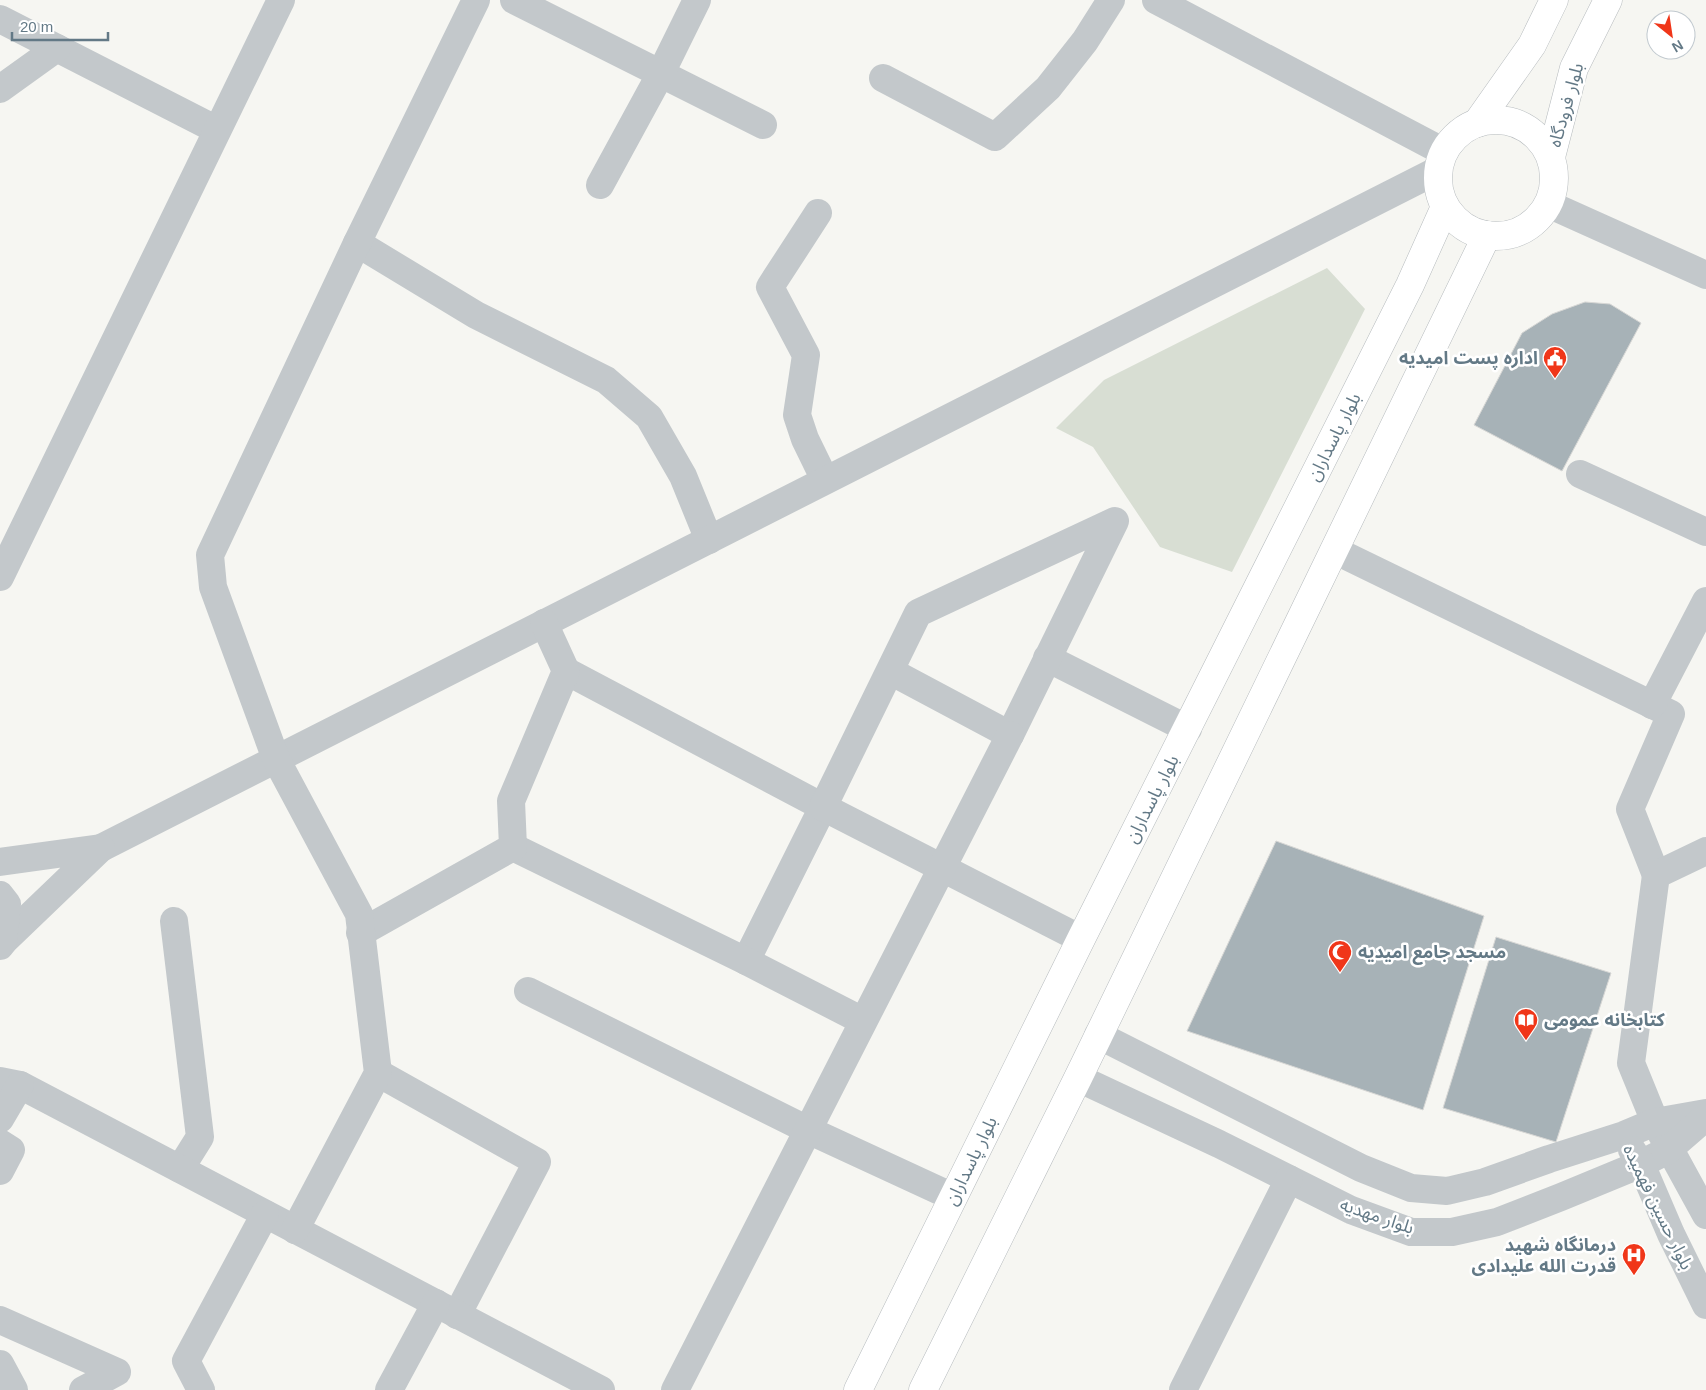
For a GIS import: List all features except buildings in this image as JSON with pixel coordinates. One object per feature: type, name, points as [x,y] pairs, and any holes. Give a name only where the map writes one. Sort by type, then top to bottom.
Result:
[{"type":"main road","points":[[1477,123],[1532,44],[1554,0]]},
{"type":"main road","name":"بلوار فرودگاه","points":[[1551,157],[1574,68],[1608,0]]},
{"type":"main road","points":[[1494,119],[1512,122],[1529,129],[1542,141],[1551,157],[1554,189],[1548,204],[1538,219],[1522,229],[1505,235],[1487,235],[1470,230],[1456,220],[1445,207],[1438,189],[1441,161],[1452,139],[1463,129],[1477,123],[1494,119]]},
{"type":"main road","name":"بلوار پاسداران","points":[[858,1390],[1081,939],[1410,285],[1445,207]]},
{"type":"main road","points":[[923,1390],[1078,1078],[1487,235]]},
{"type":"street","points":[[0,578],[282,0]]},
{"type":"street","points":[[295,1230],[378,1074],[359,914],[276,759],[213,587],[210,555],[357,243],[476,0]]},
{"type":"street","points":[[514,0],[763,125]]},
{"type":"street","points":[[600,185],[661,73],[697,0]]},
{"type":"street","points":[[883,78],[995,137],[1048,88],[1086,40],[1111,0]]},
{"type":"street","points":[[1156,0],[1441,161]]},
{"type":"street","points":[[0,19],[217,130]]},
{"type":"street","points":[[0,89],[57,48]]},
{"type":"street","points":[[2,944],[101,848],[709,540],[1441,161]]},
{"type":"street","points":[[1548,204],[1706,275]]},
{"type":"street","points":[[818,213],[770,287],[806,354],[797,415],[805,439],[825,480]]},
{"type":"street","points":[[357,243],[476,315],[606,380],[649,417],[683,476],[709,540]]},
{"type":"street","points":[[1580,474],[1706,532]]},
{"type":"street","points":[[675,1390],[1010,735],[1115,521],[918,613],[746,961]]},
{"type":"street","points":[[1334,550],[1671,714],[1630,809],[1656,875],[1706,851]]},
{"type":"street","points":[[1652,705],[1706,601]]},
{"type":"street","points":[[544,623],[566,671],[823,807],[1081,939]]},
{"type":"street","points":[[1047,658],[1188,729]]},
{"type":"street","points":[[513,847],[511,801],[566,671]]},
{"type":"street","points":[[890,672],[1010,735]]},
{"type":"street","points":[[360,932],[513,847]]},
{"type":"street","points":[[513,847],[864,1021]]},
{"type":"street","points":[[0,862],[101,848]]},
{"type":"street","name":"بلوار حسین فهمیده","points":[[1656,875],[1631,1063],[1668,1150],[1706,1215]]},
{"type":"street","points":[[0,895],[7,904],[2,944]]},
{"type":"street","points":[[174,921],[200,1137],[180,1169]]},
{"type":"street","points":[[528,991],[808,1130],[953,1197]]},
{"type":"street","points":[[1098,1035],[1361,1168],[1411,1188],[1447,1191],[1485,1182],[1624,1135],[1655,1122],[1706,1115]]},
{"type":"street","points":[[378,1074],[537,1162],[446,1309],[389,1390]]},
{"type":"street","name":"بلوار مهدیه","points":[[1078,1078],[1220,1144],[1351,1210],[1411,1232],[1452,1232],[1497,1222],[1640,1164],[1668,1150],[1706,1115]]},
{"type":"street","points":[[0,1119],[10,1083],[180,1169],[601,1390]]},
{"type":"street","name":"بلوار حسین فهمیده","points":[[1624,1135],[1640,1164],[1671,1234],[1706,1305]]},
{"type":"street","points":[[0,1143],[12,1150],[0,1172]]},
{"type":"street","points":[[1183,1390],[1289,1179]]},
{"type":"street","points":[[201,1390],[186,1361],[265,1214]]},
{"type":"street","points":[[0,1320],[117,1372],[83,1390]]},
{"type":"street","points":[[0,1364],[14,1390]]},
{"type":"shaded area","points":[[1327,268],[1365,309],[1232,572],[1160,547],[1093,447],[1056,428],[1104,380]]},
{"type":"place","name":"اداره پست امیدیه","points":[[1555,379]]},
{"type":"place","name":"مسجد جامع امیدیه","points":[[1340,973]]},
{"type":"place","name":"کتابخانه عمومی","points":[[1526,1041]]},
{"type":"place","name":"درمانگاه شهید قدرت الله علیدادی","points":[[1634,1276]]}]
